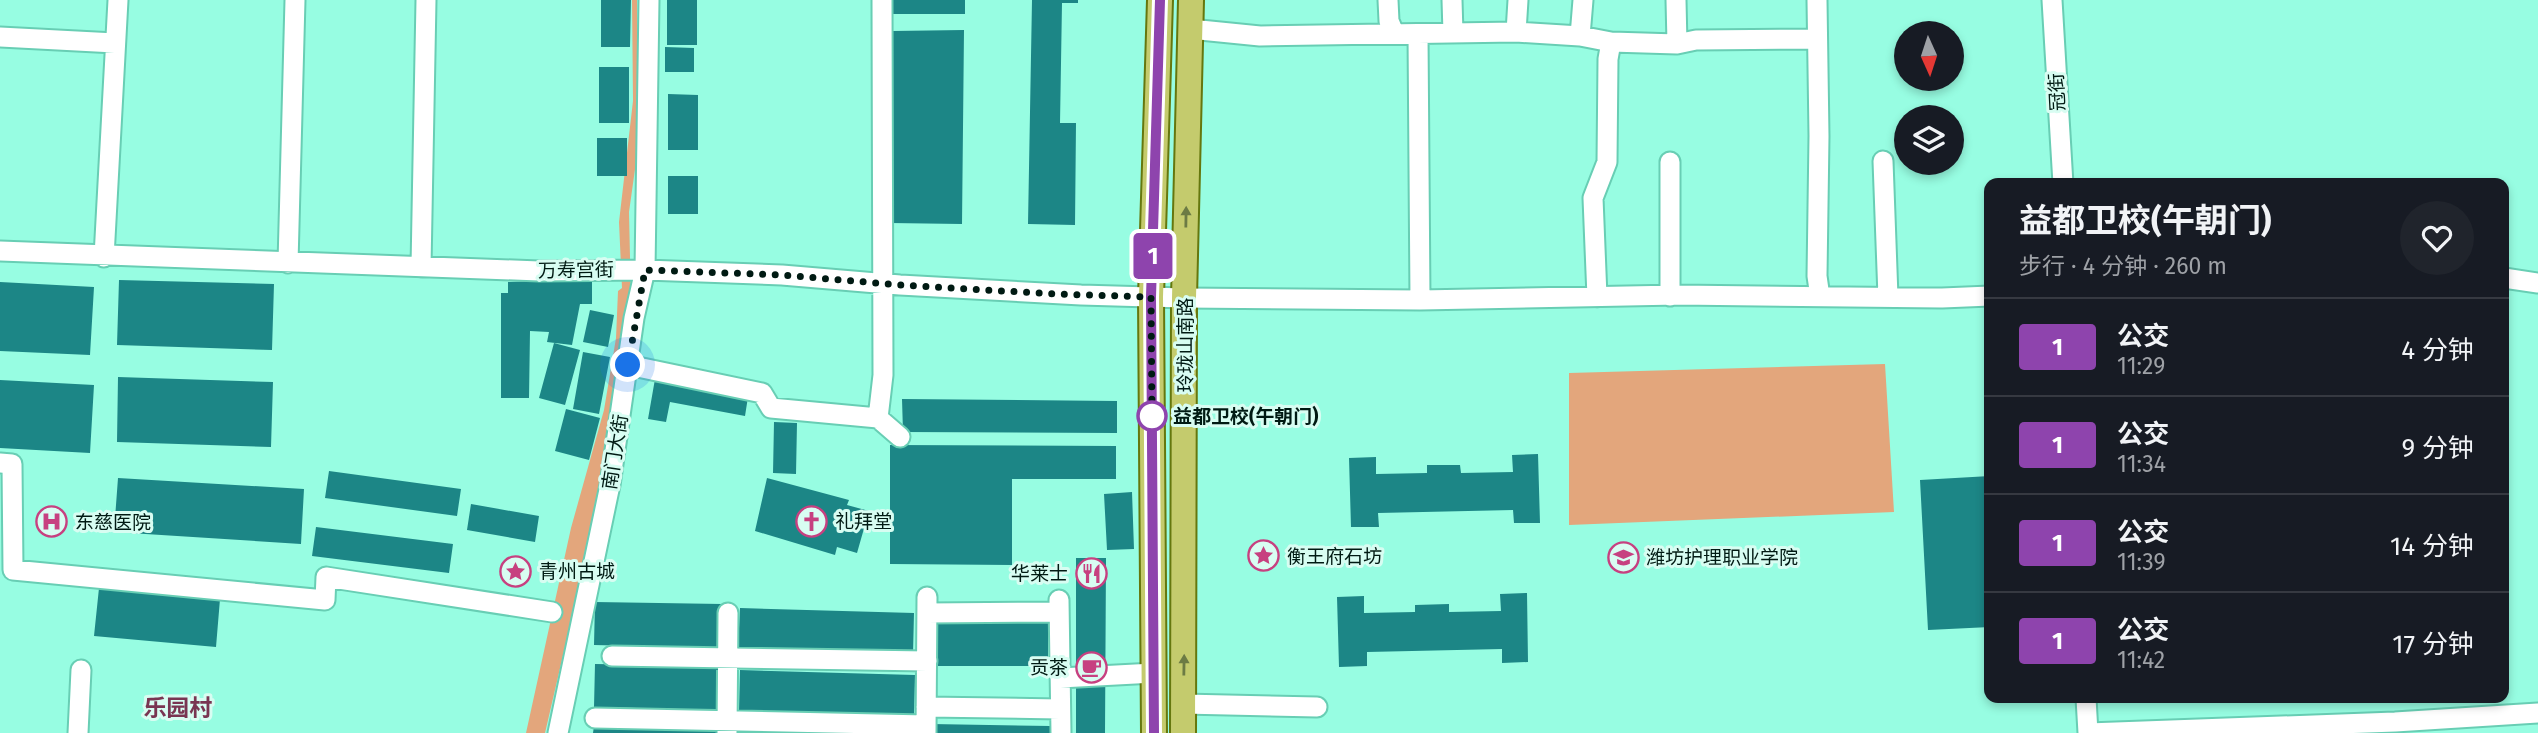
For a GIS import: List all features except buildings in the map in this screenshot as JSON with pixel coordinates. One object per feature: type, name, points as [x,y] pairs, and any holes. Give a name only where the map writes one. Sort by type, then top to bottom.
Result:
[{"type":"main road","name":"玲珑山南路","points":[[1154,733],[1151,297],[1160,0]]},
{"type":"main road","name":"玲珑山南路","points":[[1183,733],[1184,298],[1191,0]]},
{"type":"street","points":[[104,257],[118,0]]},
{"type":"street","points":[[289,263],[295,0]]},
{"type":"street","points":[[421,267],[426,0]]},
{"type":"street","name":"南门大街","points":[[558,733],[610,485],[645,270],[649,0]]},
{"type":"street","points":[[878,418],[883,375],[882,0]]},
{"type":"street","points":[[1388,0],[1389,21],[1394,33]]},
{"type":"street","points":[[1452,0],[1453,33]]},
{"type":"street","points":[[1516,32],[1518,0]]},
{"type":"street","points":[[1580,36],[1583,0]]},
{"type":"street","points":[[1676,0],[1677,44]]},
{"type":"street","points":[[1817,0],[1819,297]]},
{"type":"street","name":"冠街","points":[[2052,0],[2063,178]]},
{"type":"street","points":[[1191,29],[1260,36],[1516,32],[1580,36],[1611,42],[1677,44],[1696,40],[1817,39]]},
{"type":"street","points":[[1418,34],[1420,300]]},
{"type":"street","points":[[0,37],[116,43]]},
{"type":"street","points":[[1597,297],[1593,198],[1607,162],[1608,59],[1611,42]]},
{"type":"street","points":[[1670,162],[1670,296]]},
{"type":"street","points":[[1883,162],[1888,298]]},
{"type":"street","name":"万寿宫街","points":[[0,251],[104,257],[539,271],[645,270],[782,275],[1067,295],[1184,298],[1420,300],[1670,296],[1984,296]]},
{"type":"street","points":[[2509,279],[2538,284]]},
{"type":"street","points":[[628,365],[762,393],[771,408],[878,418],[900,437]]},
{"type":"street","points":[[0,463],[12,464],[13,570],[325,600],[326,577],[552,612]]},
{"type":"street","points":[[926,721],[927,605],[1059,606],[1061,733]]},
{"type":"street","points":[[727,727],[728,613]]},
{"type":"street","points":[[611,656],[927,660]]},
{"type":"street","points":[[78,733],[81,670]]},
{"type":"street","points":[[1060,678],[1154,674]]},
{"type":"street","points":[[2086,703],[2088,733],[2395,722],[2538,713]]},
{"type":"street","points":[[1183,704],[1317,707]]},
{"type":"street","points":[[595,718],[727,727],[926,721],[1060,709]]},
{"type":"shaded area","points":[[632,0],[637,0],[638,148],[629,212],[631,302],[600,496],[545,733],[526,733],[571,528],[604,410],[616,338],[618,291],[622,288],[619,222],[633,101]]},
{"type":"shaded area","points":[[1885,364],[1894,512],[1569,525],[1569,373]]},
{"type":"bus line","name":"1","points":[[1154,733],[1151,297],[1160,0]]},
{"type":"place","name":"益都卫校(午朝门)","points":[[1152,416]]},
{"type":"place","name":"礼拜堂","points":[[812,521]]},
{"type":"place","name":"东慈医院","points":[[52,522]]},
{"type":"place","name":"衡王府石坊","points":[[1264,556]]},
{"type":"place","name":"潍坊护理职业学院","points":[[1623,557]]},
{"type":"place","name":"青州古城","points":[[516,571]]},
{"type":"place","name":"华莱士","points":[[1091,573]]},
{"type":"place","name":"贡茶","points":[[1091,667]]},
{"type":"district","name":"乐园村","points":[[178,708]]},
{"type":"route","points":[[628,365],[634,318],[645,270],[782,275],[900,285],[1151,297],[1152,416]]}]
